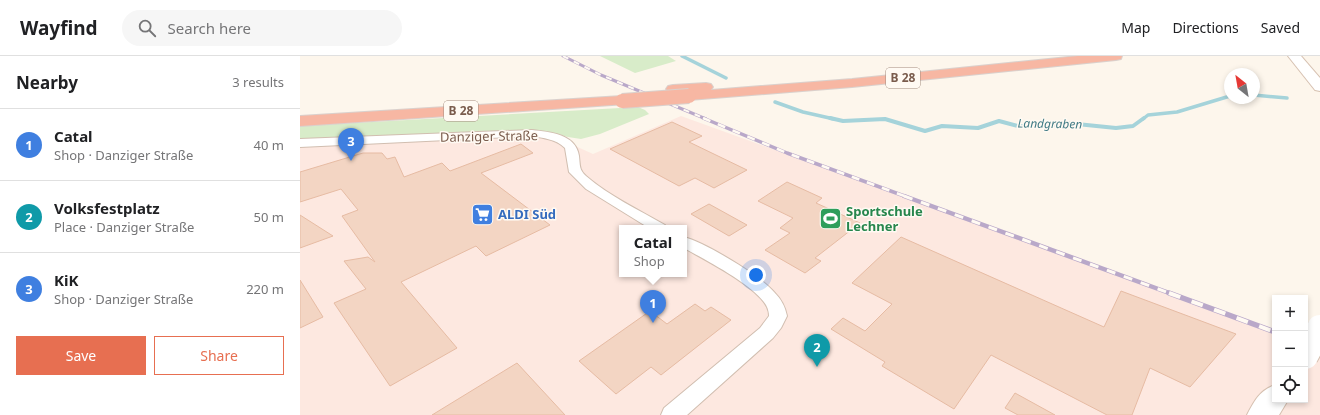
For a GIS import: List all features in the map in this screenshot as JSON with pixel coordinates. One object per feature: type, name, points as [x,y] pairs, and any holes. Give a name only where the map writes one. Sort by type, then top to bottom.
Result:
[{"type":"highway","name":"B 28","points":[[300,112],[608,94],[1052,56]]},
{"type":"highway","name":"B 28","points":[[300,121],[622,102],[860,82],[1116,56]]},
{"type":"main road","points":[[1294,56],[1319,83]]},
{"type":"main road","points":[[1308,352],[1320,328]]},
{"type":"main road","points":[[1262,415],[1272,401]]},
{"type":"street","name":"Danziger Straße","points":[[300,143],[532,133],[551,136],[566,142],[572,150],[572,166],[584,180],[619,204],[655,225]]},
{"type":"street","points":[[672,415],[757,342],[770,329],[778,316],[777,306],[750,279],[687,244]]},
{"type":"shaded area","points":[[681,116],[1272,330],[1272,403],[1308,403],[1308,343],[1320,347],[1320,415],[300,415],[300,143],[551,135],[593,154]]},
{"type":"green space","points":[[600,56],[668,56],[676,61],[635,73]]},
{"type":"green space","points":[[638,107],[645,110],[649,114],[600,134],[581,139],[553,133],[532,132],[300,142],[300,126]]},
{"type":"building","points":[[672,122],[702,136],[689,142],[747,170],[714,188],[695,178],[679,186],[610,149]]},
{"type":"building","points":[[521,144],[533,153],[481,173],[550,225],[486,256],[476,246],[401,282],[457,348],[390,386],[334,303],[366,289],[344,261],[368,257],[375,262],[342,216],[358,210],[341,189],[300,202],[300,172],[363,153],[382,153],[387,159],[395,157],[404,177],[442,163],[450,171]]},
{"type":"building","points":[[787,182],[822,198],[816,203],[860,223],[815,258],[821,261],[805,273],[765,250],[790,233],[780,228],[793,218],[758,201]]},
{"type":"building","points":[[709,204],[747,225],[729,236],[691,214]]},
{"type":"building","points":[[300,215],[333,236],[300,248]]},
{"type":"building","points":[[901,237],[1104,327],[1121,291],[1236,334],[1190,387],[1150,368],[1132,415],[1107,415],[991,355],[954,409],[882,366],[885,362],[831,329],[843,318],[865,331],[892,304],[852,283]]},
{"type":"building","points":[[300,280],[323,317],[300,328]]},
{"type":"building","points":[[695,304],[705,311],[711,307],[731,320],[661,375],[651,367],[616,394],[579,361],[650,311],[667,324]]},
{"type":"building","points":[[517,363],[565,415],[432,415]]},
{"type":"building","points":[[1015,393],[1055,415],[1018,415],[1005,408]]},
{"type":"waterway","name":"Landgraben","points":[[682,56],[726,78]]},
{"type":"waterway","name":"Landgraben","points":[[1260,96],[1287,98]]},
{"type":"waterway","name":"Landgraben","points":[[1143,119],[1148,115],[1177,112],[1224,98]]},
{"type":"waterway","name":"Landgraben","points":[[775,102],[803,112],[834,119]]},
{"type":"waterway","name":"Landgraben","points":[[830,118],[843,121],[885,119],[925,131],[942,126],[978,128],[999,121],[1018,126],[1044,126],[1067,123],[1116,128],[1133,126],[1144,118]]},
{"type":"railway","points":[[563,56],[601,75],[706,119]]},
{"type":"railway","points":[[703,118],[787,153],[907,197]]},
{"type":"railway","points":[[904,196],[1172,294]]},
{"type":"railway","points":[[1169,293],[1272,331]]},
{"type":"railway","points":[[1308,343],[1320,347]]},
{"type":"place","name":"KiK","points":[[351,161]]},
{"type":"place","name":"ALDI Süd","points":[[483,214]]},
{"type":"place","name":"Sportschule Lechner","points":[[830,218]]},
{"type":"place","name":"Catal","points":[[653,323]]},
{"type":"place","name":"Volksfestplatz","points":[[817,367]]}]
